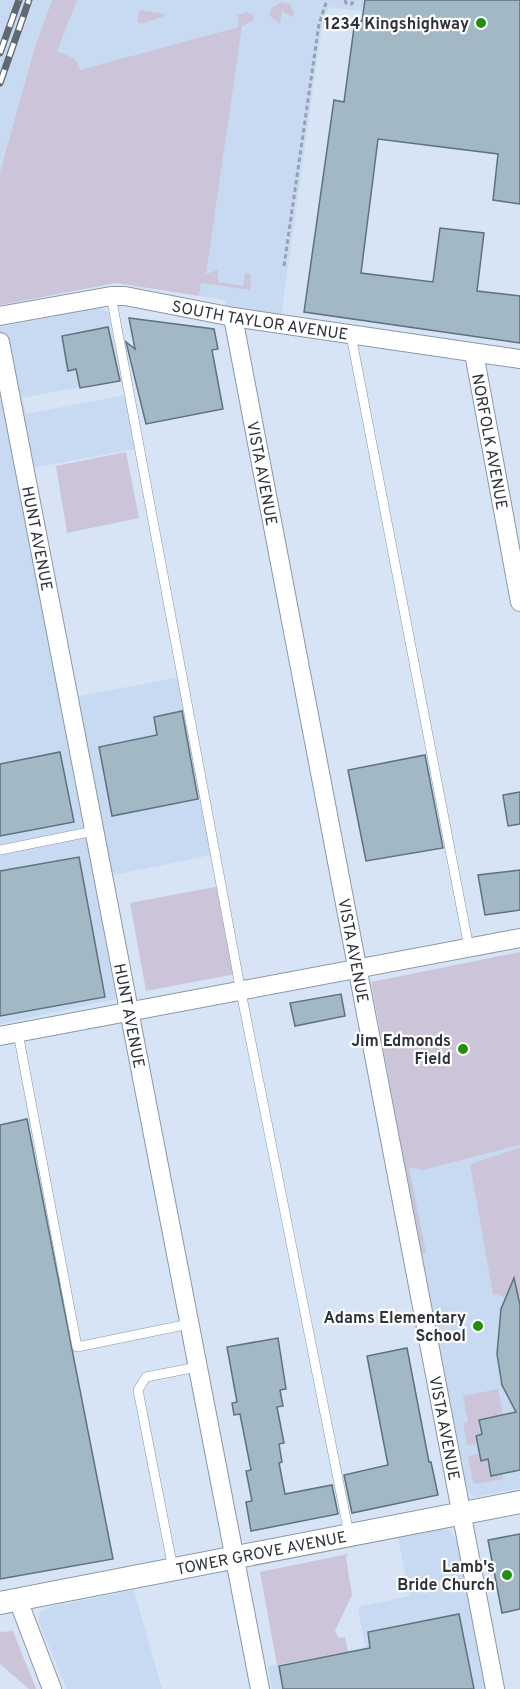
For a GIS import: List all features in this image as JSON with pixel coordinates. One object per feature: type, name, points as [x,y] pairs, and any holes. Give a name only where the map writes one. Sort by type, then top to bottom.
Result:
[{"type":"street","name":"SOUTH TAYLOR AVENUE","points":[[0,316],[111,296],[143,298],[232,317],[520,359]]},
{"type":"street","name":"VISTA AVENUE","points":[[232,317],[495,1689]]},
{"type":"street","name":"HUNT AVENUE","points":[[0,342],[260,1689]]},
{"type":"street","name":"NORFOLK AVENUE","points":[[474,352],[520,602]]},
{"type":"street","points":[[9,1034],[520,938]]},
{"type":"street","name":"TOWER GROVE AVENUE","points":[[9,1602],[520,1502]]},
{"type":"street","points":[[9,1602],[52,1689]]},
{"type":"lane","points":[[111,296],[242,992],[349,1534]]},
{"type":"lane","points":[[351,335],[470,948]]},
{"type":"lane","points":[[0,850],[94,831]]},
{"type":"lane","points":[[9,1034],[77,1347],[189,1324]]},
{"type":"lane","points":[[173,1569],[138,1390],[146,1377],[197,1367]]},
{"type":"path","points":[[284,266],[319,24],[327,0]]},
{"type":"path","points":[[345,0],[346,3],[352,4],[353,0]]},
{"type":"shaded area","points":[[0,0],[52,0],[34,50],[0,172]]},
{"type":"shaded area","points":[[52,0],[77,0],[57,51],[75,59],[80,70],[239,27],[237,15],[247,12],[254,16],[253,21],[242,26],[206,274],[218,270],[218,282],[243,286],[245,274],[248,273],[251,276],[250,290],[201,283],[199,296],[116,283],[0,305],[0,172],[34,50]]},
{"type":"shaded area","points":[[66,0],[520,0],[520,33],[329,7],[322,24],[281,318],[225,310],[226,300],[199,296],[236,34],[30,91]]},
{"type":"shaded area","points":[[281,2],[290,4],[294,14],[292,17],[282,11],[280,24],[269,15],[272,8]]},
{"type":"shaded area","points":[[140,10],[165,16],[140,24],[137,21]]},
{"type":"shaded area","points":[[100,308],[108,312],[121,379],[22,398],[26,414],[125,395],[135,449],[16,471],[60,700],[179,677],[211,855],[94,879],[116,999],[0,1024],[0,327]]},
{"type":"shaded area","points":[[126,452],[139,518],[67,533],[56,466]]},
{"type":"shaded area","points":[[220,886],[236,974],[146,991],[130,903]]},
{"type":"shaded area","name":"Jim Edmonds Field","points":[[520,952],[520,1145],[423,1170],[409,1167],[426,1253],[421,1253],[371,982]]},
{"type":"shaded area","name":"Adams Elementary School","points":[[520,1145],[520,1488],[476,1497],[470,1494],[466,1486],[405,1168],[413,1166],[423,1170]]},
{"type":"shaded area","points":[[520,1148],[520,1304],[514,1279],[505,1297],[493,1294],[470,1164]]},
{"type":"shaded area","points":[[498,1389],[503,1415],[478,1420],[480,1434],[474,1435],[476,1444],[467,1445],[463,1423],[468,1422],[463,1396]]},
{"type":"shaded area","points":[[478,1454],[480,1462],[487,1461],[490,1477],[502,1475],[503,1479],[476,1484],[473,1482],[468,1456]]},
{"type":"shaded area","points":[[443,1529],[449,1530],[457,1542],[486,1689],[272,1689],[268,1666],[365,1647],[358,1607],[410,1596],[398,1538]]},
{"type":"shaded area","points":[[348,1554],[346,1558],[352,1595],[335,1631],[339,1638],[345,1637],[348,1652],[277,1665],[260,1572]]},
{"type":"shaded area","points":[[134,1590],[162,1689],[67,1689],[39,1623],[40,1612],[50,1607]]},
{"type":"shaded area","points":[[13,1631],[36,1689],[29,1689],[0,1664],[0,1632]]},
{"type":"building","points":[[365,0],[520,0],[520,204],[493,200],[498,154],[378,139],[361,273],[433,282],[440,228],[484,233],[477,291],[520,296],[520,343],[304,312],[334,100],[344,102],[355,20],[362,21]]},
{"type":"building","points":[[129,318],[214,329],[218,349],[212,350],[223,409],[146,424],[126,342],[135,349]]},
{"type":"building","points":[[108,327],[120,381],[80,388],[76,369],[68,371],[62,336]]},
{"type":"building","points":[[182,711],[198,799],[112,816],[99,747],[157,735],[154,717]]},
{"type":"building","points":[[60,752],[74,822],[0,836],[0,764]]},
{"type":"building","points":[[425,755],[443,848],[366,861],[348,770]]},
{"type":"building","points":[[520,792],[520,824],[508,826],[503,795]]},
{"type":"building","points":[[79,857],[105,997],[0,1016],[0,871]]},
{"type":"building","points":[[520,870],[520,910],[485,915],[478,875]]},
{"type":"building","points":[[341,994],[345,1016],[295,1026],[290,1003]]},
{"type":"building","points":[[27,1119],[113,1559],[0,1579],[0,1125]]},
{"type":"building","points":[[514,1278],[520,1305],[520,1470],[491,1476],[488,1459],[481,1461],[476,1436],[482,1434],[479,1420],[516,1412],[502,1385],[497,1354],[501,1309]]},
{"type":"building","points":[[278,1338],[286,1389],[280,1390],[283,1406],[277,1407],[284,1443],[279,1444],[282,1462],[279,1463],[285,1494],[332,1485],[338,1514],[251,1531],[246,1502],[252,1501],[246,1471],[251,1470],[240,1414],[234,1415],[232,1403],[237,1402],[227,1347]]},
{"type":"building","points":[[407,1348],[429,1462],[431,1462],[438,1495],[352,1513],[344,1475],[388,1465],[367,1356]]},
{"type":"building","name":"Lamb's Bride Church","points":[[520,1534],[520,1609],[502,1613],[488,1540]]},
{"type":"building","points":[[459,1614],[474,1689],[283,1689],[279,1666],[370,1648],[368,1632]]},
{"type":"railway","points":[[0,53],[19,0]]},
{"type":"railway","points":[[0,83],[29,0]]},
{"type":"place","name":"1234 Kingshighway","points":[[481,23]]},
{"type":"place","name":"Jim Edmonds Field","points":[[463,1049]]},
{"type":"place","name":"Adams Elementary School","points":[[478,1326]]},
{"type":"place","name":"Lamb's Bride Church","points":[[507,1575]]}]
